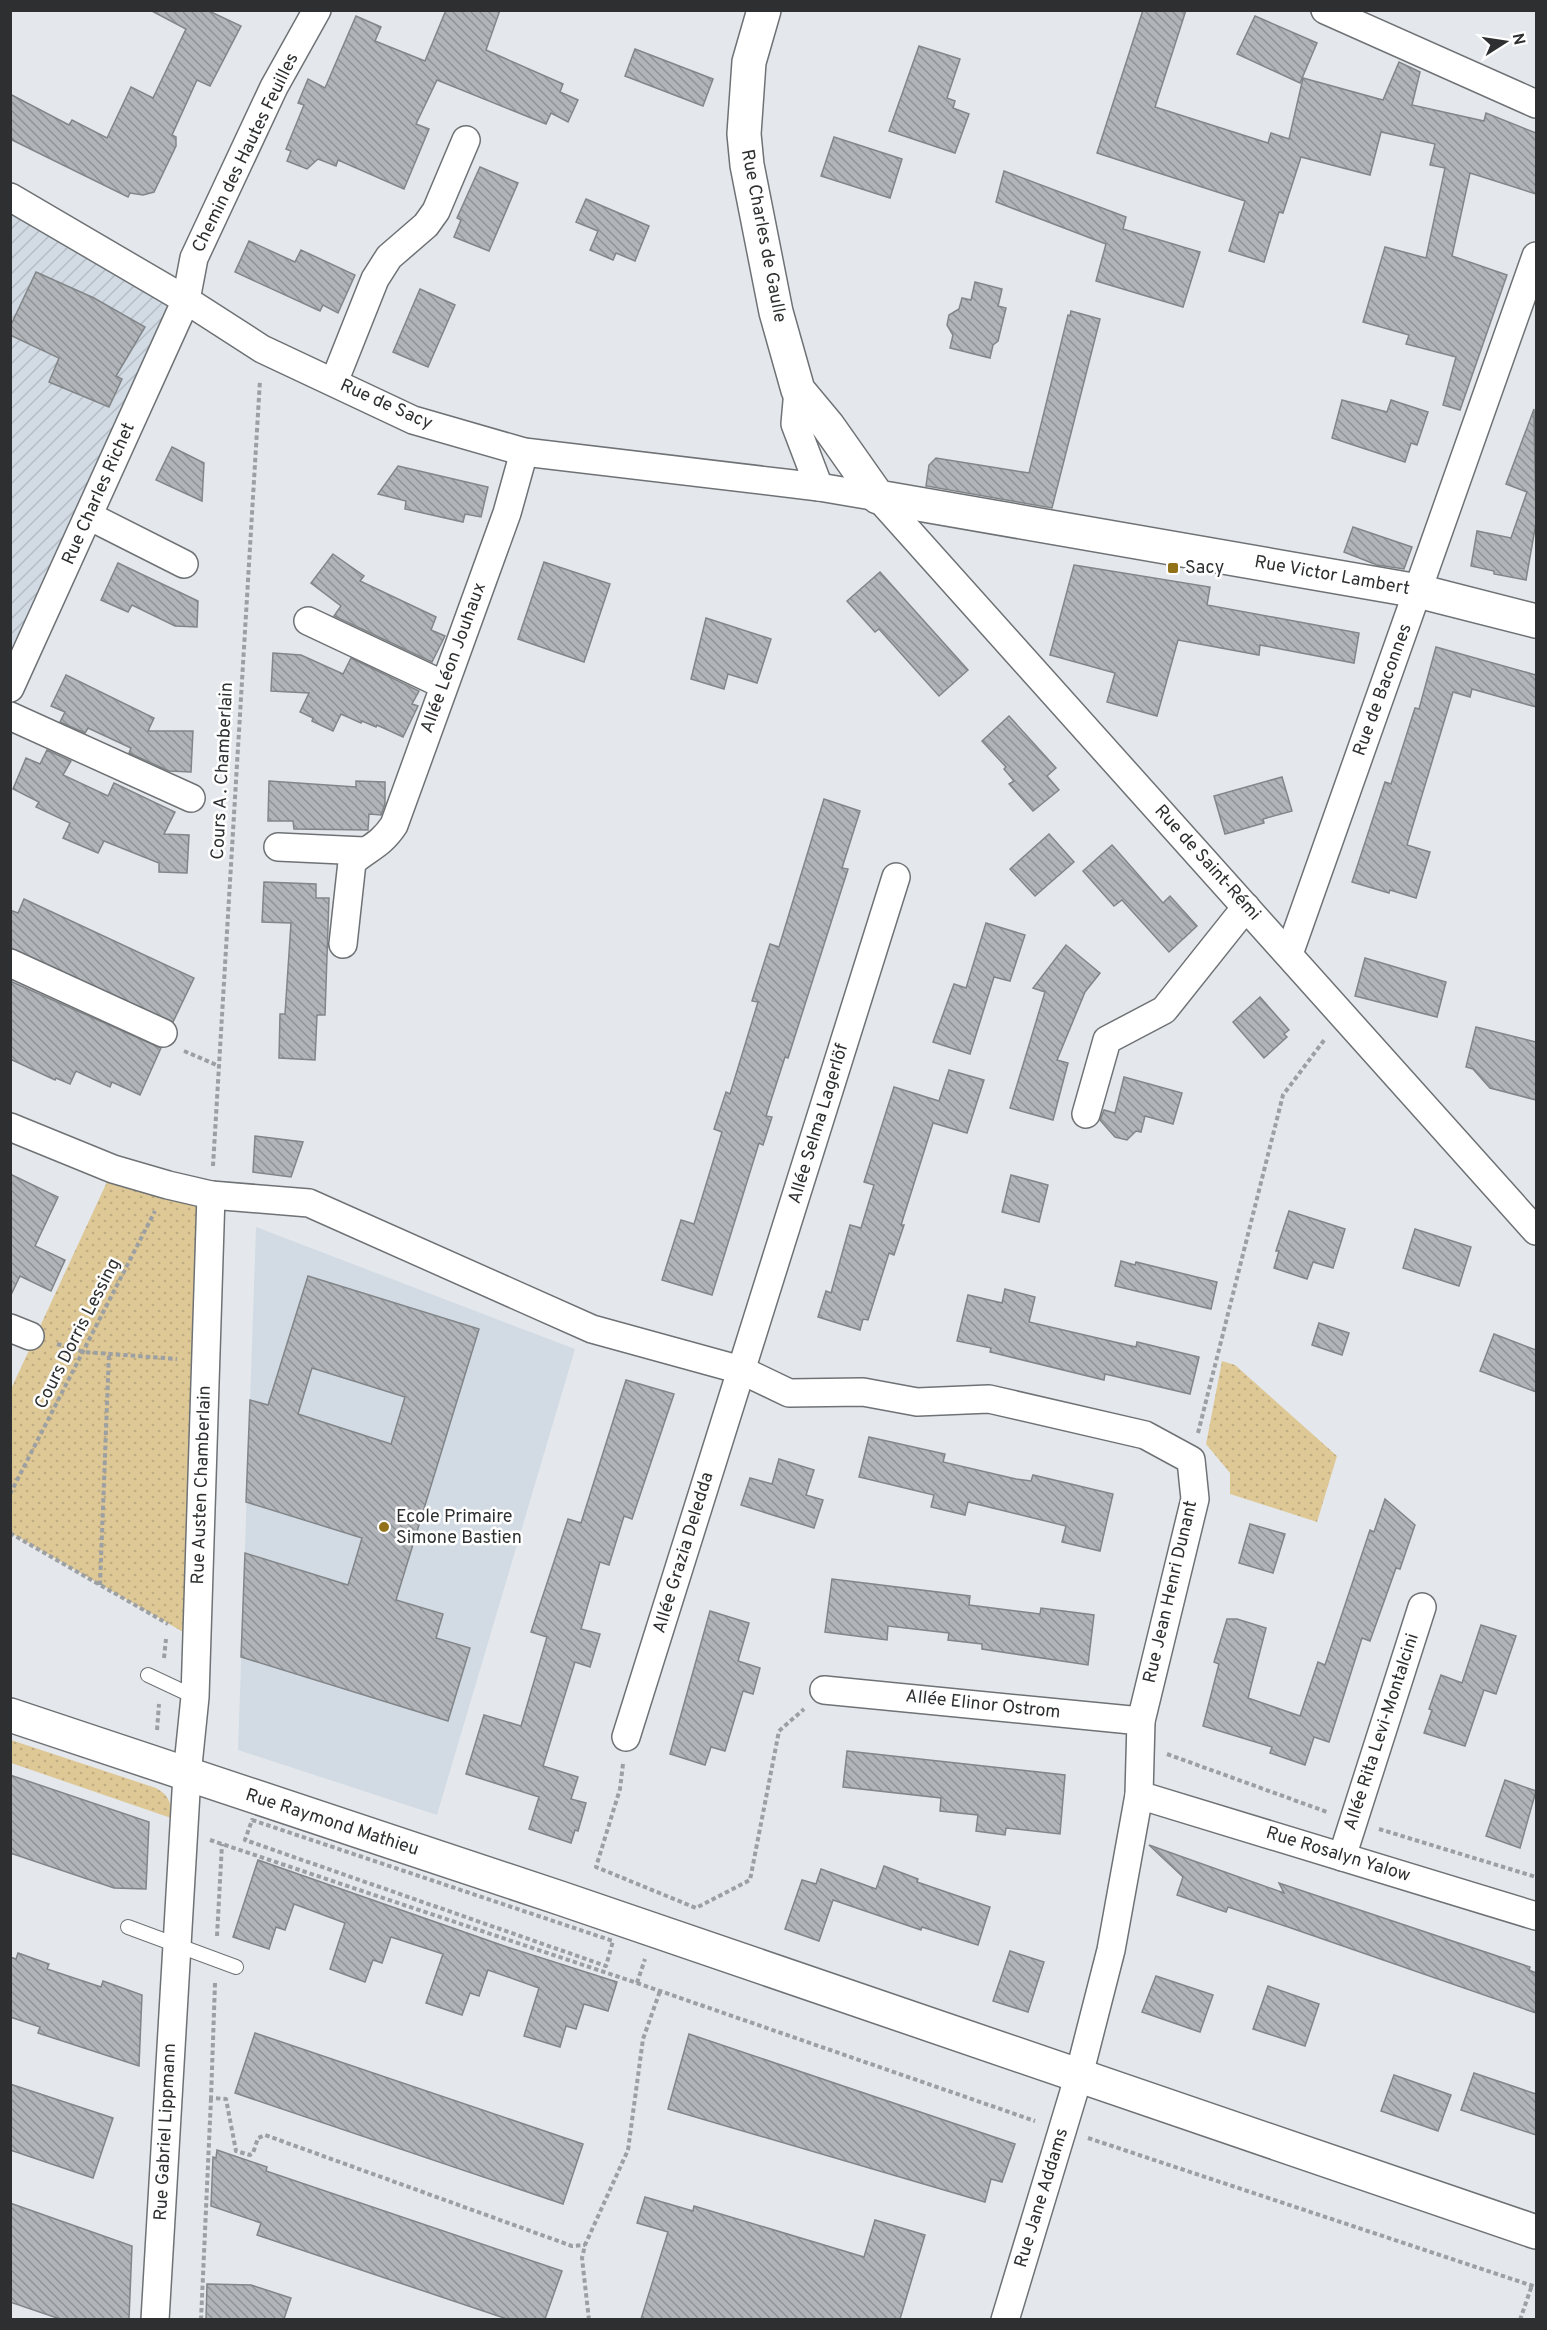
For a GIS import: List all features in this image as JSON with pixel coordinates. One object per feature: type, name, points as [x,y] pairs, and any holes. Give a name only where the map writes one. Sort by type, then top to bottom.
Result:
[{"type":"street","name":"Chemin des Hautes Feuilles","points":[[186,300],[194,258],[274,87],[317,10]]},
{"type":"street","name":"Rue Charles de Gaulle","points":[[764,10],[749,62],[744,106],[747,165],[776,312],[798,390],[795,424],[819,487]]},
{"type":"street","points":[[1325,10],[1536,104]]},
{"type":"street","points":[[334,382],[375,279],[389,257],[426,225],[436,211],[466,141]]},
{"type":"street","name":"Rue de Sacy","points":[[10,197],[186,300],[262,349],[413,420],[524,452],[819,487],[878,497]]},
{"type":"street","name":"Rue de Baconnes","points":[[1289,954],[1536,256]]},
{"type":"street","name":"Rue Charles Richet","points":[[10,688],[186,300]]},
{"type":"street","name":"Rue Charles de Gaulle","points":[[798,390],[828,426],[878,497]]},
{"type":"street","name":"Allée Léon Jouhaux","points":[[343,944],[351,862],[364,851],[383,842],[394,825],[507,513],[524,452]]},
{"type":"street","name":"Rue Victor Lambert","points":[[878,497],[1418,591],[1536,621]]},
{"type":"street","name":"Rue de Saint-Rémi","points":[[878,497],[1536,1231]]},
{"type":"street","points":[[89,516],[184,564]]},
{"type":"street","points":[[308,621],[444,685]]},
{"type":"street","points":[[10,716],[191,798]]},
{"type":"street","points":[[278,847],[364,851]]},
{"type":"street","name":"Allée Selma Lagerlöf","points":[[741,1370],[896,877]]},
{"type":"street","points":[[1086,1114],[1107,1040],[1164,1010],[1246,907]]},
{"type":"street","points":[[10,963],[163,1033]]},
{"type":"street","points":[[10,1127],[113,1169],[168,1185],[211,1195],[309,1203],[592,1329],[741,1370],[789,1393],[863,1392],[917,1402],[989,1399],[1145,1435],[1191,1460]]},
{"type":"street","name":"Rue Austen Chamberlain","points":[[187,1775],[195,1697],[211,1195]]},
{"type":"street","name":"Allée Grazia Deledda","points":[[626,1737],[741,1370]]},
{"type":"street","name":"Rue Jean Henri Dunant","points":[[1078,2076],[1112,1950],[1139,1795],[1141,1721],[1195,1499],[1191,1460]]},
{"type":"street","name":"Allée Rita Levi-Montalcini","points":[[1342,1857],[1422,1607]]},
{"type":"street","name":"Allée Elinor Ostrom","points":[[824,1690],[1141,1721]]},
{"type":"street","name":"Rue Raymond Mathieu","points":[[10,1715],[654,1931],[1536,2232]]},
{"type":"street","name":"Rue Gabriel Lippmann","points":[[155,2319],[187,1775]]},
{"type":"street","name":"Rue Rosalyn Yalow","points":[[1139,1795],[1536,1916]]},
{"type":"street","name":"Rue Jane Addams","points":[[1005,2319],[1078,2076]]},
{"type":"lane","points":[[148,1675],[195,1697]]},
{"type":"lane","points":[[128,1927],[236,1967]]},
{"type":"path","name":"Cours A . Chamberlain","points":[[211,1195],[262,349]]},
{"type":"path","points":[[1191,1460],[1283,1095],[1344,1015]]},
{"type":"path","points":[[163,1033],[171,1046],[219,1066]]},
{"type":"path","name":"Cours Dorris Lessing","points":[[10,1494],[168,1185]]},
{"type":"path","points":[[20,1332],[84,1352],[206,1362]]},
{"type":"path","points":[[100,1585],[108,1353]]},
{"type":"path","points":[[10,1533],[197,1640]]},
{"type":"path","points":[[626,1737],[620,1789],[596,1867],[696,1908],[750,1880],[779,1731],[824,1690]]},
{"type":"path","points":[[252,1820],[613,1941],[606,1966],[244,1840],[252,1820]]},
{"type":"path","points":[[183,1831],[660,1991],[1062,2130],[1534,2286],[1520,2319]]},
{"type":"path","points":[[201,2319],[222,1844]]},
{"type":"path","points":[[589,2319],[582,2258],[585,2246],[628,2150],[643,2039],[660,1991]]},
{"type":"path","points":[[211,2098],[226,2099],[236,2151],[250,2155],[254,2153],[258,2138],[265,2136],[572,2246],[585,2246]]},
{"type":"shaded area","points":[[11,191],[186,300],[11,688]]},
{"type":"shaded area","points":[[113,1169],[211,1195],[197,1640],[11,1533],[11,1389]]},
{"type":"shaded area","name":"Ecole Primaire Simone Bastien","points":[[256,1227],[575,1349],[437,1815],[238,1750]]},
{"type":"shaded area","points":[[1222,1361],[1235,1365],[1337,1456],[1317,1522],[1230,1494],[1230,1473],[1206,1444]]},
{"type":"shaded area","points":[[11,1740],[156,1788],[169,1800],[171,1818],[11,1763]]},
{"type":"building","points":[[150,10],[207,10],[241,26],[210,86],[197,80],[172,135],[176,137],[176,146],[154,192],[143,195],[130,193],[128,197],[10,139],[10,94],[69,125],[72,120],[107,138],[131,87],[153,98],[186,29]]},
{"type":"building","points":[[446,10],[500,10],[486,50],[563,84],[560,92],[578,100],[568,122],[551,113],[546,124],[437,80],[416,124],[429,129],[404,189],[338,160],[336,166],[318,159],[307,169],[287,161],[291,151],[286,149],[304,105],[298,103],[308,79],[325,88],[356,16],[381,27],[375,41],[425,61]]},
{"type":"building","points":[[1143,10],[1186,10],[1155,107],[1268,143],[1271,133],[1289,139],[1303,78],[1383,100],[1399,62],[1420,72],[1412,105],[1484,121],[1486,113],[1536,133],[1536,194],[1470,173],[1452,256],[1507,275],[1460,410],[1443,405],[1456,357],[1406,344],[1409,335],[1363,322],[1385,247],[1426,258],[1445,168],[1430,165],[1435,144],[1381,132],[1370,175],[1301,157],[1283,213],[1279,212],[1264,262],[1229,251],[1245,201],[1097,153]]},
{"type":"building","points":[[1255,16],[1317,43],[1300,83],[1237,54]]},
{"type":"building","points":[[919,46],[960,59],[947,98],[955,101],[953,108],[969,114],[955,153],[889,131]]},
{"type":"building","points":[[635,49],[713,79],[703,106],[625,76]]},
{"type":"building","points":[[834,137],[902,159],[890,198],[821,176]]},
{"type":"building","points":[[480,167],[518,183],[489,251],[454,237],[461,220],[457,218]]},
{"type":"building","points":[[1004,171],[1126,217],[1123,229],[1200,252],[1183,307],[1096,281],[1106,244],[996,202]]},
{"type":"building","points":[[586,199],[649,226],[635,261],[616,253],[613,260],[590,250],[598,231],[576,222]]},
{"type":"building","points":[[249,241],[295,262],[301,250],[355,275],[338,313],[323,305],[320,311],[235,272]]},
{"type":"building","points":[[36,272],[94,298],[145,327],[116,376],[122,379],[109,407],[49,382],[59,358],[10,335],[10,327]]},
{"type":"building","points":[[975,282],[1002,289],[998,306],[1006,308],[998,341],[993,345],[990,358],[950,348],[953,335],[947,325],[949,315],[959,309],[962,298],[971,300]]},
{"type":"building","points":[[420,289],[455,305],[428,367],[393,352]]},
{"type":"building","points":[[1071,311],[1100,319],[1052,508],[926,486],[929,465],[936,458],[1029,473],[1068,315],[1070,316]]},
{"type":"building","points":[[1342,400],[1387,412],[1391,400],[1428,412],[1417,445],[1411,443],[1405,462],[1332,438]]},
{"type":"building","points":[[1534,409],[1536,523],[1526,580],[1494,574],[1494,571],[1471,566],[1477,531],[1511,538],[1527,492],[1506,484]]},
{"type":"building","points":[[172,447],[204,463],[202,501],[156,480]]},
{"type":"building","points":[[398,466],[488,487],[481,517],[465,514],[463,522],[405,509],[406,501],[378,494]]},
{"type":"building","points":[[1353,527],[1412,547],[1404,569],[1377,565],[1344,552]]},
{"type":"building","points":[[333,554],[364,576],[360,581],[436,617],[431,630],[445,636],[432,662],[334,616],[341,606],[311,583]]},
{"type":"building","points":[[544,562],[610,584],[584,662],[518,639]]},
{"type":"building","points":[[118,563],[198,601],[197,627],[175,626],[132,605],[128,612],[101,600]]},
{"type":"building","points":[[1074,565],[1210,587],[1207,605],[1359,633],[1354,663],[1260,645],[1259,655],[1178,640],[1157,716],[1107,702],[1115,673],[1050,655]]},
{"type":"building","points":[[880,572],[968,670],[939,696],[879,629],[875,632],[847,601]]},
{"type":"building","points":[[706,618],[771,639],[757,683],[728,674],[724,689],[691,679]]},
{"type":"building","points":[[1436,647],[1536,675],[1536,707],[1472,689],[1470,697],[1453,692],[1407,845],[1430,852],[1416,898],[1352,882],[1385,782],[1391,784],[1415,708],[1419,709]]},
{"type":"building","points":[[273,653],[301,655],[343,674],[351,658],[419,691],[412,704],[418,706],[403,737],[377,725],[376,727],[362,721],[361,723],[341,714],[333,731],[312,721],[313,718],[300,712],[309,693],[271,691]]},
{"type":"building","points":[[66,675],[154,718],[148,731],[193,731],[191,772],[169,771],[129,753],[131,748],[88,728],[85,733],[60,722],[65,712],[51,706]]},
{"type":"building","points":[[1009,716],[1056,768],[1047,776],[1059,790],[1033,811],[1009,784],[1014,781],[1004,769],[1006,767],[982,741]]},
{"type":"building","points":[[47,750],[71,761],[63,775],[108,796],[114,783],[175,812],[164,834],[189,835],[187,873],[159,872],[159,863],[104,841],[98,853],[63,838],[70,823],[36,807],[39,802],[13,789],[26,758],[40,764]]},
{"type":"building","points":[[1282,777],[1292,811],[1263,819],[1264,823],[1225,834],[1214,796]]},
{"type":"building","points":[[269,781],[356,787],[356,781],[385,782],[385,804],[381,815],[369,814],[368,830],[294,829],[293,821],[268,821]]},
{"type":"building","points":[[824,799],[860,811],[842,868],[848,869],[788,1058],[785,1057],[766,1116],[772,1117],[763,1145],[759,1143],[712,1295],[662,1280],[681,1220],[694,1224],[722,1132],[714,1129],[726,1092],[730,1094],[758,1002],[752,1001],[770,944],[779,947]]},
{"type":"building","points":[[1049,834],[1074,862],[1035,896],[1010,869]]},
{"type":"building","points":[[1112,845],[1163,903],[1170,896],[1197,926],[1169,952],[1122,900],[1114,906],[1083,871]]},
{"type":"building","points":[[264,882],[316,884],[316,898],[329,898],[325,1015],[317,1015],[315,1060],[279,1058],[280,1014],[285,1014],[291,923],[262,922]]},
{"type":"building","points":[[24,899],[194,978],[173,1022],[10,948],[10,910],[18,913]]},
{"type":"building","points":[[986,923],[1025,935],[1010,981],[994,977],[970,1054],[933,1042],[954,984],[966,988]]},
{"type":"building","points":[[1066,945],[1100,973],[1085,992],[1057,1060],[1068,1063],[1053,1120],[1010,1108],[1045,992],[1033,988]]},
{"type":"building","points":[[1365,958],[1446,982],[1437,1017],[1355,996]]},
{"type":"building","points":[[10,981],[161,1048],[140,1095],[112,1082],[110,1087],[76,1071],[70,1084],[56,1078],[55,1080],[10,1059]]},
{"type":"building","points":[[1260,997],[1289,1030],[1284,1034],[1287,1037],[1264,1058],[1233,1022]]},
{"type":"building","points":[[1476,1027],[1536,1042],[1536,1100],[1490,1088],[1473,1069],[1466,1067]]},
{"type":"building","points":[[949,1070],[984,1080],[967,1133],[933,1123],[901,1225],[904,1225],[894,1255],[889,1253],[868,1320],[863,1319],[860,1330],[818,1317],[826,1291],[831,1293],[850,1225],[861,1228],[874,1185],[864,1182],[894,1087],[939,1101]]},
{"type":"building","points":[[1124,1077],[1182,1093],[1173,1124],[1145,1116],[1141,1132],[1136,1131],[1127,1140],[1115,1137],[1100,1120],[1104,1110],[1115,1113]]},
{"type":"building","points":[[255,1136],[303,1142],[291,1177],[253,1172]]},
{"type":"building","points":[[10,1174],[58,1197],[35,1246],[65,1260],[51,1291],[20,1276],[10,1297]]},
{"type":"building","points":[[1011,1175],[1048,1185],[1039,1222],[1002,1212]]},
{"type":"building","points":[[1289,1211],[1345,1229],[1333,1268],[1313,1262],[1307,1279],[1274,1268],[1279,1251],[1276,1251]]},
{"type":"building","points":[[1415,1229],[1471,1247],[1459,1286],[1403,1268]]},
{"type":"building","points":[[1121,1261],[1135,1265],[1136,1262],[1217,1282],[1211,1309],[1115,1286]]},
{"type":"building","points":[[308,1276],[479,1329],[396,1600],[443,1614],[436,1638],[470,1648],[448,1721],[241,1657],[245,1553],[348,1585],[362,1538],[246,1502],[250,1400],[268,1405]],"holes":[[[312,1368],[405,1397],[391,1444],[298,1414]]]},
{"type":"building","points":[[1005,1289],[1035,1297],[1029,1322],[1136,1347],[1137,1342],[1199,1357],[1190,1394],[1105,1374],[1104,1380],[990,1352],[991,1348],[957,1341],[968,1295],[1002,1303]]},
{"type":"building","points":[[1319,1323],[1349,1333],[1342,1355],[1312,1345]]},
{"type":"building","points":[[1494,1334],[1536,1350],[1536,1392],[1480,1371]]},
{"type":"building","points":[[626,1380],[674,1394],[632,1519],[624,1516],[609,1565],[600,1562],[581,1629],[600,1634],[590,1667],[575,1662],[543,1766],[578,1777],[571,1799],[586,1803],[578,1831],[575,1830],[571,1843],[529,1829],[539,1797],[466,1774],[484,1715],[521,1726],[547,1637],[531,1632],[568,1519],[581,1523]]},
{"type":"building","points":[[869,1437],[945,1454],[943,1462],[1016,1479],[1031,1481],[1033,1475],[1113,1494],[1100,1551],[1062,1542],[1066,1526],[968,1502],[965,1515],[931,1507],[934,1495],[859,1477]]},
{"type":"building","points":[[779,1459],[814,1470],[806,1495],[823,1500],[814,1528],[741,1505],[750,1478],[772,1484]]},
{"type":"building","points":[[1385,1499],[1415,1525],[1400,1569],[1396,1568],[1370,1641],[1362,1638],[1329,1742],[1314,1737],[1305,1765],[1270,1753],[1272,1747],[1203,1726],[1219,1664],[1214,1662],[1227,1619],[1237,1619],[1266,1628],[1248,1698],[1300,1716],[1318,1662],[1325,1665],[1370,1530],[1374,1532]]},
{"type":"building","points":[[1250,1524],[1285,1534],[1273,1573],[1239,1563]]},
{"type":"building","points":[[832,1579],[970,1596],[969,1605],[1040,1614],[1041,1608],[1094,1615],[1088,1665],[982,1649],[982,1644],[948,1640],[949,1633],[888,1626],[887,1640],[825,1632]]},
{"type":"building","points":[[710,1611],[749,1623],[738,1661],[760,1668],[753,1694],[743,1691],[725,1751],[711,1747],[705,1765],[670,1754]]},
{"type":"building","points":[[1481,1625],[1516,1636],[1496,1694],[1484,1690],[1465,1746],[1424,1733],[1432,1710],[1429,1709],[1441,1675],[1462,1683]]},
{"type":"building","points":[[847,1751],[1065,1775],[1060,1834],[1006,1828],[1005,1835],[976,1831],[978,1815],[940,1811],[941,1798],[843,1787]]},
{"type":"building","points":[[10,1775],[149,1822],[146,1889],[114,1888],[10,1853]]},
{"type":"building","points":[[1505,1780],[1536,1791],[1520,1848],[1486,1836]]},
{"type":"building","points":[[1149,1845],[1284,1893],[1279,1883],[1530,1967],[1529,1970],[1536,1973],[1536,2013],[1228,1907],[1226,1912],[1177,1895],[1183,1877]]},
{"type":"building","points":[[258,1860],[507,1947],[617,1982],[608,2011],[584,2004],[576,2029],[566,2026],[560,2047],[524,2036],[539,1988],[488,1970],[479,1996],[470,1993],[462,2015],[426,2003],[443,1954],[391,1937],[382,1963],[373,1960],[365,1982],[330,1969],[345,1923],[294,1904],[285,1930],[276,1927],[269,1949],[233,1937]]},
{"type":"building","points":[[884,1866],[918,1879],[917,1882],[990,1907],[978,1945],[922,1927],[921,1930],[833,1900],[819,1941],[785,1929],[802,1880],[816,1884],[821,1869],[876,1889]]},
{"type":"building","points":[[1010,1951],[1044,1962],[1028,2012],[993,2001]]},
{"type":"building","points":[[18,1953],[49,1964],[47,1969],[101,1987],[103,1981],[142,1995],[139,2066],[38,2033],[40,2027],[10,2017],[10,1957],[16,1959]]},
{"type":"building","points":[[1156,1976],[1213,1995],[1200,2032],[1142,2012]]},
{"type":"building","points":[[1268,1986],[1319,2004],[1305,2046],[1253,2029]]},
{"type":"building","points":[[255,2033],[583,2144],[563,2204],[235,2093]]},
{"type":"building","points":[[689,2034],[1015,2144],[1002,2182],[991,2179],[985,2202],[668,2109]]},
{"type":"building","points":[[1474,2073],[1536,2094],[1536,2135],[1461,2110]]},
{"type":"building","points":[[1394,2075],[1451,2095],[1438,2131],[1381,2111]]},
{"type":"building","points":[[10,2084],[113,2118],[93,2178],[10,2150]]},
{"type":"building","points":[[217,2150],[267,2167],[266,2171],[562,2271],[545,2319],[507,2319],[257,2235],[261,2223],[211,2206],[213,2157],[216,2158]]},
{"type":"building","points":[[645,2197],[693,2211],[694,2206],[864,2257],[875,2220],[925,2235],[900,2319],[641,2319],[668,2232],[637,2223]]},
{"type":"building","points":[[10,2203],[132,2246],[129,2319],[60,2319],[10,2302]]},
{"type":"building","points":[[207,2284],[251,2285],[291,2298],[284,2319],[206,2319]]},
{"type":"place","name":"Sacy","points":[[1173,568]]},
{"type":"place","name":"Ecole Primaire Simone Bastien","points":[[384,1527]]}]
